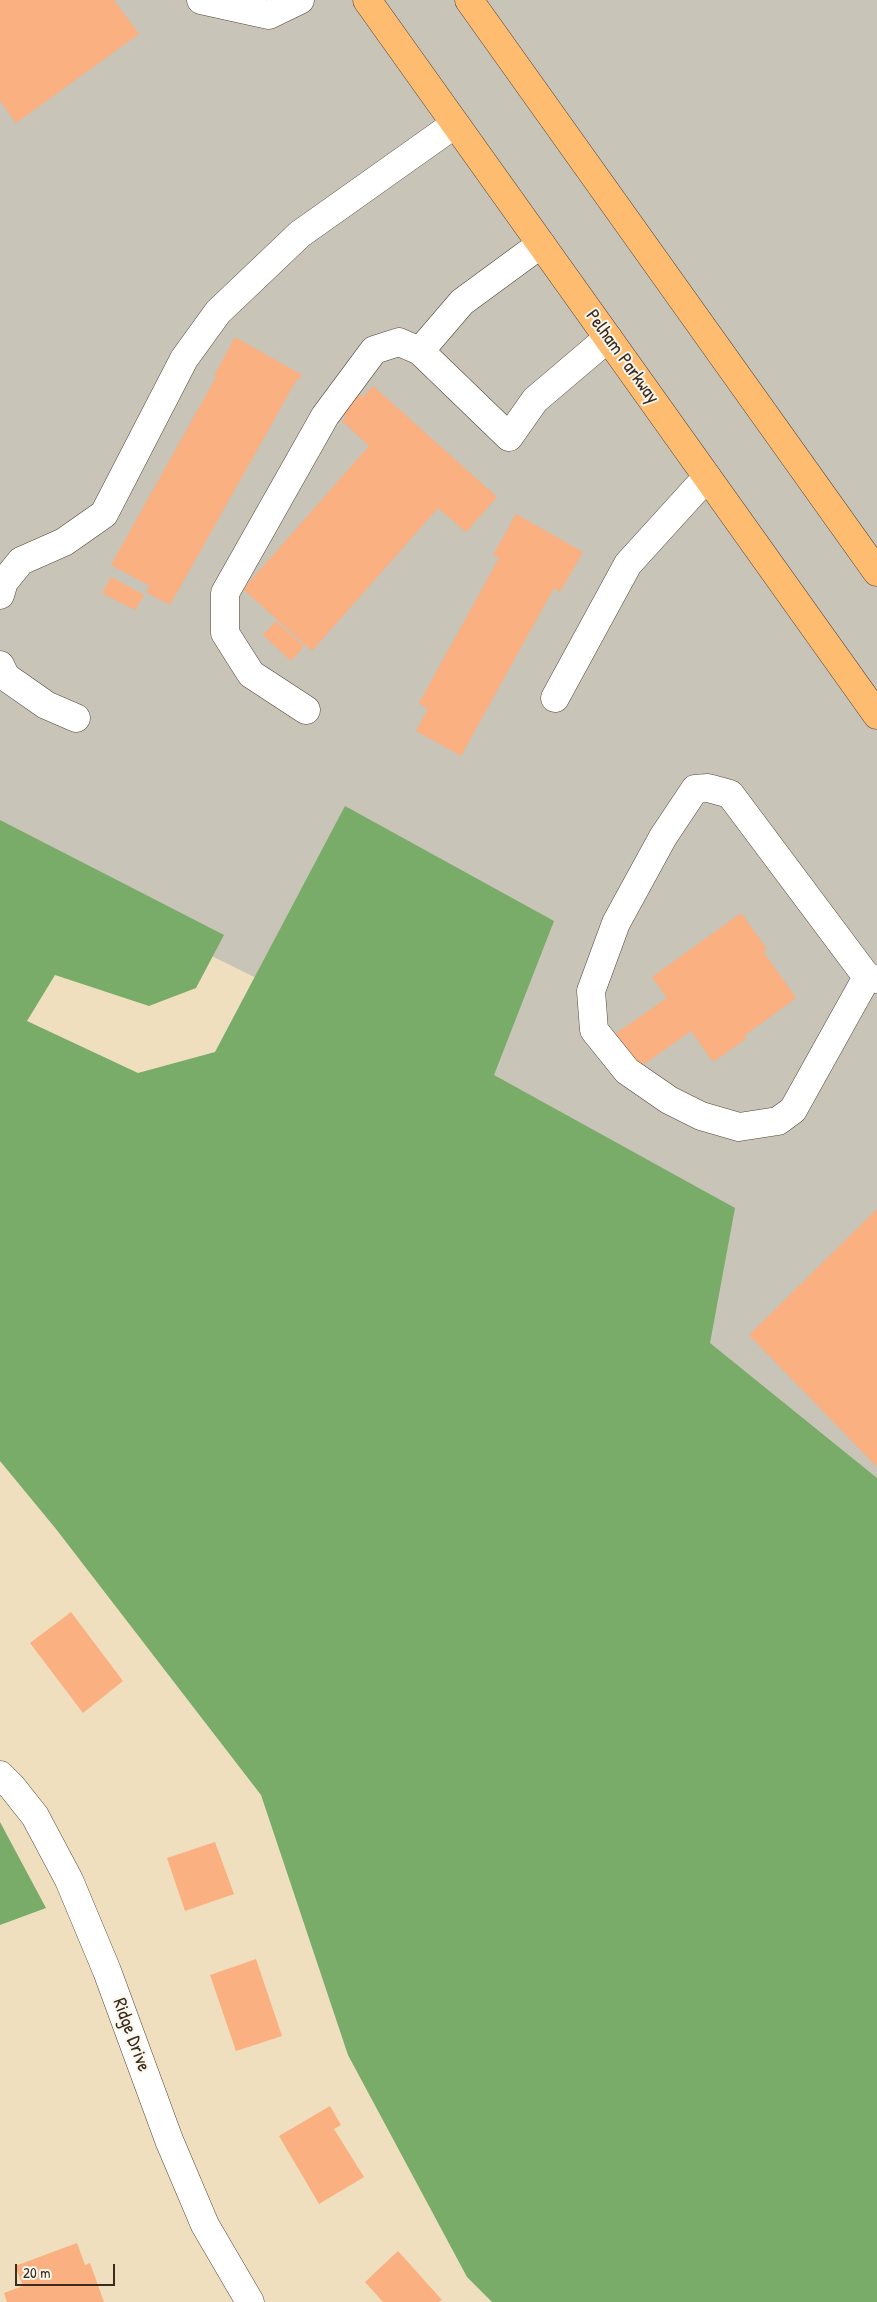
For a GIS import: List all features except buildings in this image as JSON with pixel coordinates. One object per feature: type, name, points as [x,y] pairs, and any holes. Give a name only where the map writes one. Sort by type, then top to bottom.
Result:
[{"type":"main road","name":"Pelham Parkway","points":[[367,0],[877,715]]},
{"type":"main road","points":[[468,0],[877,572]]},
{"type":"street","points":[[201,0],[269,15],[300,0]]},
{"type":"street","points":[[0,595],[4,582],[21,561],[64,542],[104,514],[184,359],[218,312],[300,234],[455,124]]},
{"type":"street","points":[[420,351],[462,302],[541,244]]},
{"type":"street","points":[[306,710],[251,674],[225,633],[225,593],[325,416],[374,350],[399,342],[420,351],[509,437],[536,400],[608,338]]},
{"type":"street","points":[[555,698],[628,564],[707,477]]},
{"type":"street","points":[[0,665],[6,677],[46,705],[76,718]]},
{"type":"street","points":[[708,788],[730,794],[846,949],[872,978],[793,1110],[778,1121],[739,1127],[701,1116],[669,1100],[628,1071],[594,1030],[590,991],[616,923],[663,837],[695,789],[708,788]]},
{"type":"street","name":"Ridge Drive","points":[[0,1775],[35,1816],[69,1880],[107,1972],[169,2140],[201,2216],[250,2302]]},
{"type":"shaded area","points":[[0,0],[877,0],[877,1512],[687,1379],[476,1086],[0,852]]},
{"type":"green space","points":[[345,806],[554,921],[494,1075],[735,1208],[710,1343],[877,1478],[877,2302],[492,2302],[467,2277],[348,2055],[261,1795],[56,1529],[0,1461],[0,820],[224,935],[196,988],[149,1006],[55,975],[27,1021],[138,1073],[215,1052]]},
{"type":"green space","points":[[0,1822],[46,1908],[0,1925]]}]
